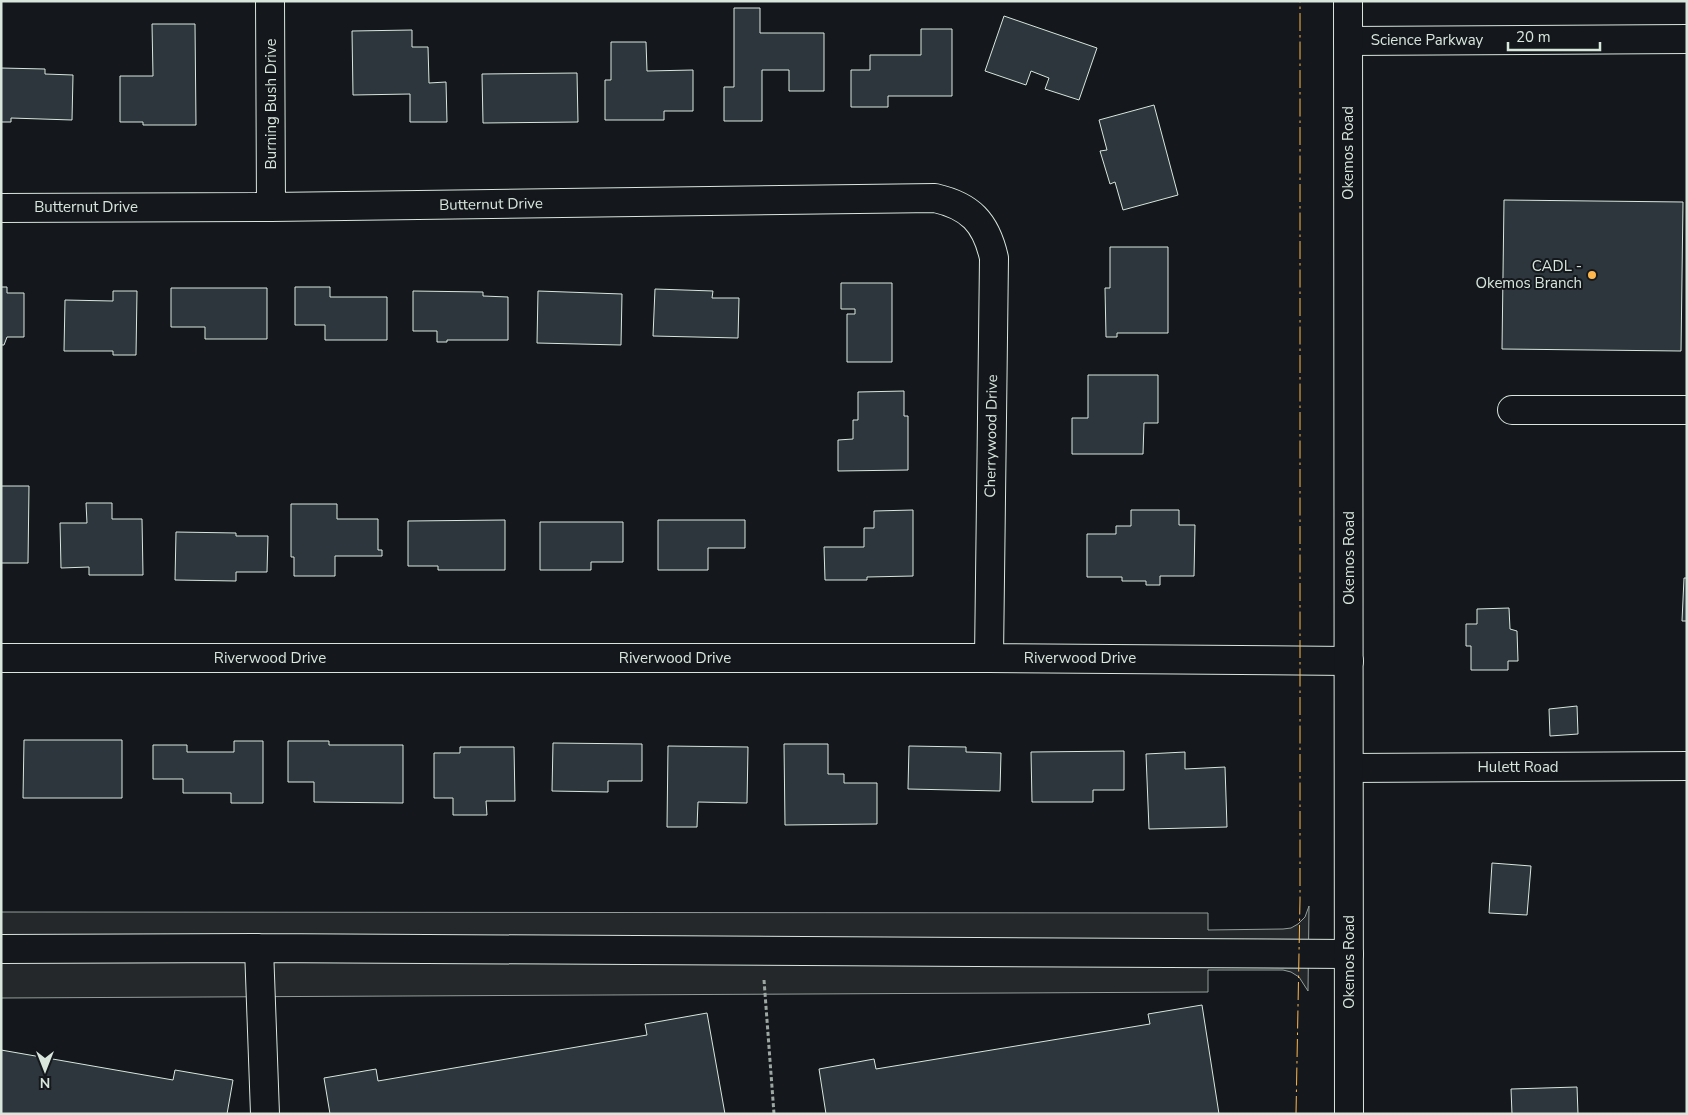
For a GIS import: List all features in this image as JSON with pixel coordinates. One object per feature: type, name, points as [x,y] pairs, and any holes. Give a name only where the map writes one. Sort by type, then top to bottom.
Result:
[{"type":"street","name":"Burning Bush Drive","points":[[270,1],[271,207]]},
{"type":"street","name":"Okemos Road","points":[[1348,1],[1349,1114]]},
{"type":"street","name":"Science Parkway","points":[[1348,41],[1687,39]]},
{"type":"street","name":"Butternut Drive","points":[[1,208],[271,207],[935,198],[964,208],[976,218]]},
{"type":"street","name":"Cherrywood Drive","points":[[976,218],[990,240],[994,258],[989,658]]},
{"type":"street","points":[[1512,410],[1687,410]]},
{"type":"street","name":"Riverwood Drive","points":[[1,658],[989,658],[1349,661]]},
{"type":"street","name":"Hulett Road","points":[[1349,768],[1687,766]]},
{"type":"street","points":[[1,949],[259,948],[1349,954]]},
{"type":"street","points":[[259,948],[265,1114]]},
{"type":"path","points":[[764,950],[764,995],[774,1114]]},
{"type":"shaded area","points":[[1309,906],[1308,991],[1299,977],[1283,970],[1208,970],[1208,992],[1,998],[1,912],[1208,913],[1208,930],[1291,928],[1305,917]]},
{"type":"building","points":[[734,8],[760,8],[760,33],[824,33],[824,91],[789,91],[789,70],[762,70],[762,121],[724,121],[724,87],[734,87]]},
{"type":"building","points":[[1004,16],[1097,48],[1079,100],[1045,89],[1049,78],[1031,71],[1026,85],[985,71]]},
{"type":"building","points":[[152,24],[195,24],[196,125],[143,125],[143,122],[120,122],[120,76],[153,76]]},
{"type":"building","points":[[921,29],[952,29],[952,96],[888,96],[888,107],[851,107],[851,70],[870,70],[870,55],[921,55]]},
{"type":"building","points":[[412,30],[412,47],[428,47],[429,83],[446,82],[447,122],[410,122],[410,94],[353,95],[352,31]]},
{"type":"building","points":[[611,42],[646,42],[647,71],[693,70],[693,111],[664,111],[664,120],[605,120],[605,80],[611,80]]},
{"type":"building","points":[[1,68],[45,69],[45,74],[73,75],[72,120],[11,118],[11,122],[1,122]]},
{"type":"building","points":[[577,73],[578,122],[483,123],[482,74]]},
{"type":"building","points":[[1154,105],[1178,195],[1123,210],[1115,182],[1110,184],[1100,151],[1107,150],[1099,120]]},
{"type":"building","name":"CADL - Okemos Branch","points":[[1504,200],[1683,202],[1681,351],[1502,349]]},
{"type":"building","points":[[1110,247],[1168,247],[1168,333],[1117,333],[1117,337],[1106,337],[1105,288],[1110,288]]},
{"type":"building","points":[[841,283],[892,283],[892,362],[847,362],[847,314],[855,314],[855,309],[841,309]]},
{"type":"building","points":[[1,287],[7,287],[7,293],[24,293],[24,337],[7,337],[4,345],[1,345]]},
{"type":"building","points":[[295,287],[330,287],[330,297],[387,297],[387,340],[325,340],[325,325],[295,325]]},
{"type":"building","points":[[171,288],[267,288],[267,339],[205,339],[205,327],[171,327]]},
{"type":"building","points":[[655,289],[713,291],[712,298],[739,298],[738,338],[653,336]]},
{"type":"building","points":[[113,291],[137,291],[136,355],[113,355],[113,351],[64,351],[65,300],[113,301]]},
{"type":"building","points":[[413,291],[483,292],[483,296],[508,297],[508,340],[447,340],[447,342],[437,342],[437,331],[413,331]]},
{"type":"building","points":[[538,291],[622,294],[621,345],[537,343]]},
{"type":"building","points":[[1088,375],[1158,375],[1158,423],[1144,423],[1143,454],[1072,454],[1072,418],[1088,418]]},
{"type":"building","points":[[904,391],[904,416],[908,416],[908,470],[838,471],[838,440],[853,439],[853,420],[858,420],[858,392]]},
{"type":"building","points":[[1,486],[29,486],[28,563],[1,563]]},
{"type":"building","points":[[86,503],[112,503],[112,519],[142,519],[143,575],[89,575],[89,567],[61,568],[60,523],[87,523]]},
{"type":"building","points":[[291,504],[337,504],[337,519],[378,519],[378,550],[382,550],[382,556],[335,556],[335,576],[294,576],[294,557],[291,557]]},
{"type":"building","points":[[913,510],[913,576],[867,577],[867,580],[825,580],[824,547],[864,547],[864,528],[874,528],[874,511]]},
{"type":"building","points":[[1131,510],[1179,510],[1179,525],[1195,525],[1194,576],[1160,576],[1160,585],[1146,585],[1146,581],[1122,581],[1122,577],[1087,577],[1087,534],[1116,534],[1116,526],[1131,526]]},
{"type":"building","points":[[505,520],[505,570],[438,570],[438,566],[408,566],[408,521]]},
{"type":"building","points":[[658,520],[745,520],[745,548],[708,548],[708,570],[658,570]]},
{"type":"building","points":[[540,522],[623,522],[623,562],[591,562],[591,570],[540,570]]},
{"type":"building","points":[[176,532],[236,533],[236,536],[268,536],[267,572],[236,572],[236,581],[175,580]]},
{"type":"building","points":[[1684,578],[1687,578],[1687,621],[1682,621]]},
{"type":"building","points":[[1509,608],[1510,629],[1517,631],[1518,661],[1508,661],[1508,670],[1471,670],[1471,646],[1466,646],[1466,624],[1477,624],[1477,609]]},
{"type":"building","points":[[1577,706],[1578,734],[1550,736],[1549,709]]},
{"type":"building","points":[[24,740],[122,740],[122,798],[23,798]]},
{"type":"building","points":[[234,741],[263,741],[263,803],[231,803],[231,793],[183,793],[183,779],[153,779],[153,745],[187,745],[187,752],[234,752]]},
{"type":"building","points":[[288,741],[329,741],[329,745],[403,745],[403,803],[314,802],[314,782],[288,782]]},
{"type":"building","points":[[553,743],[642,744],[642,781],[608,781],[608,792],[552,791]]},
{"type":"building","points":[[784,744],[828,744],[828,774],[844,774],[844,783],[877,783],[877,824],[785,825]]},
{"type":"building","points":[[668,746],[748,747],[747,803],[698,802],[697,827],[667,827]]},
{"type":"building","points":[[909,746],[966,747],[966,752],[1001,753],[1000,791],[908,789]]},
{"type":"building","points":[[460,747],[514,747],[515,801],[486,801],[487,815],[453,815],[453,798],[434,798],[434,753],[460,753]]},
{"type":"building","points":[[1124,751],[1124,790],[1093,790],[1093,802],[1032,802],[1031,752]]},
{"type":"building","points":[[1185,752],[1185,769],[1225,767],[1227,827],[1149,829],[1146,754]]},
{"type":"building","points":[[1492,863],[1531,866],[1527,915],[1489,913]]},
{"type":"building","points":[[1202,1005],[1219,1114],[826,1114],[819,1069],[874,1059],[876,1069],[1150,1024],[1148,1014]]},
{"type":"building","points":[[707,1013],[725,1114],[330,1114],[324,1078],[376,1069],[378,1081],[647,1035],[645,1024]]},
{"type":"building","points":[[1,1050],[173,1080],[175,1070],[233,1080],[227,1114],[1,1114]]},
{"type":"building","points":[[1577,1087],[1578,1114],[1512,1114],[1511,1089]]},
{"type":"power","points":[[1296,1114],[1300,900],[1300,1]]},
{"type":"place","name":"CADL - Okemos Branch","points":[[1592,275]]}]
